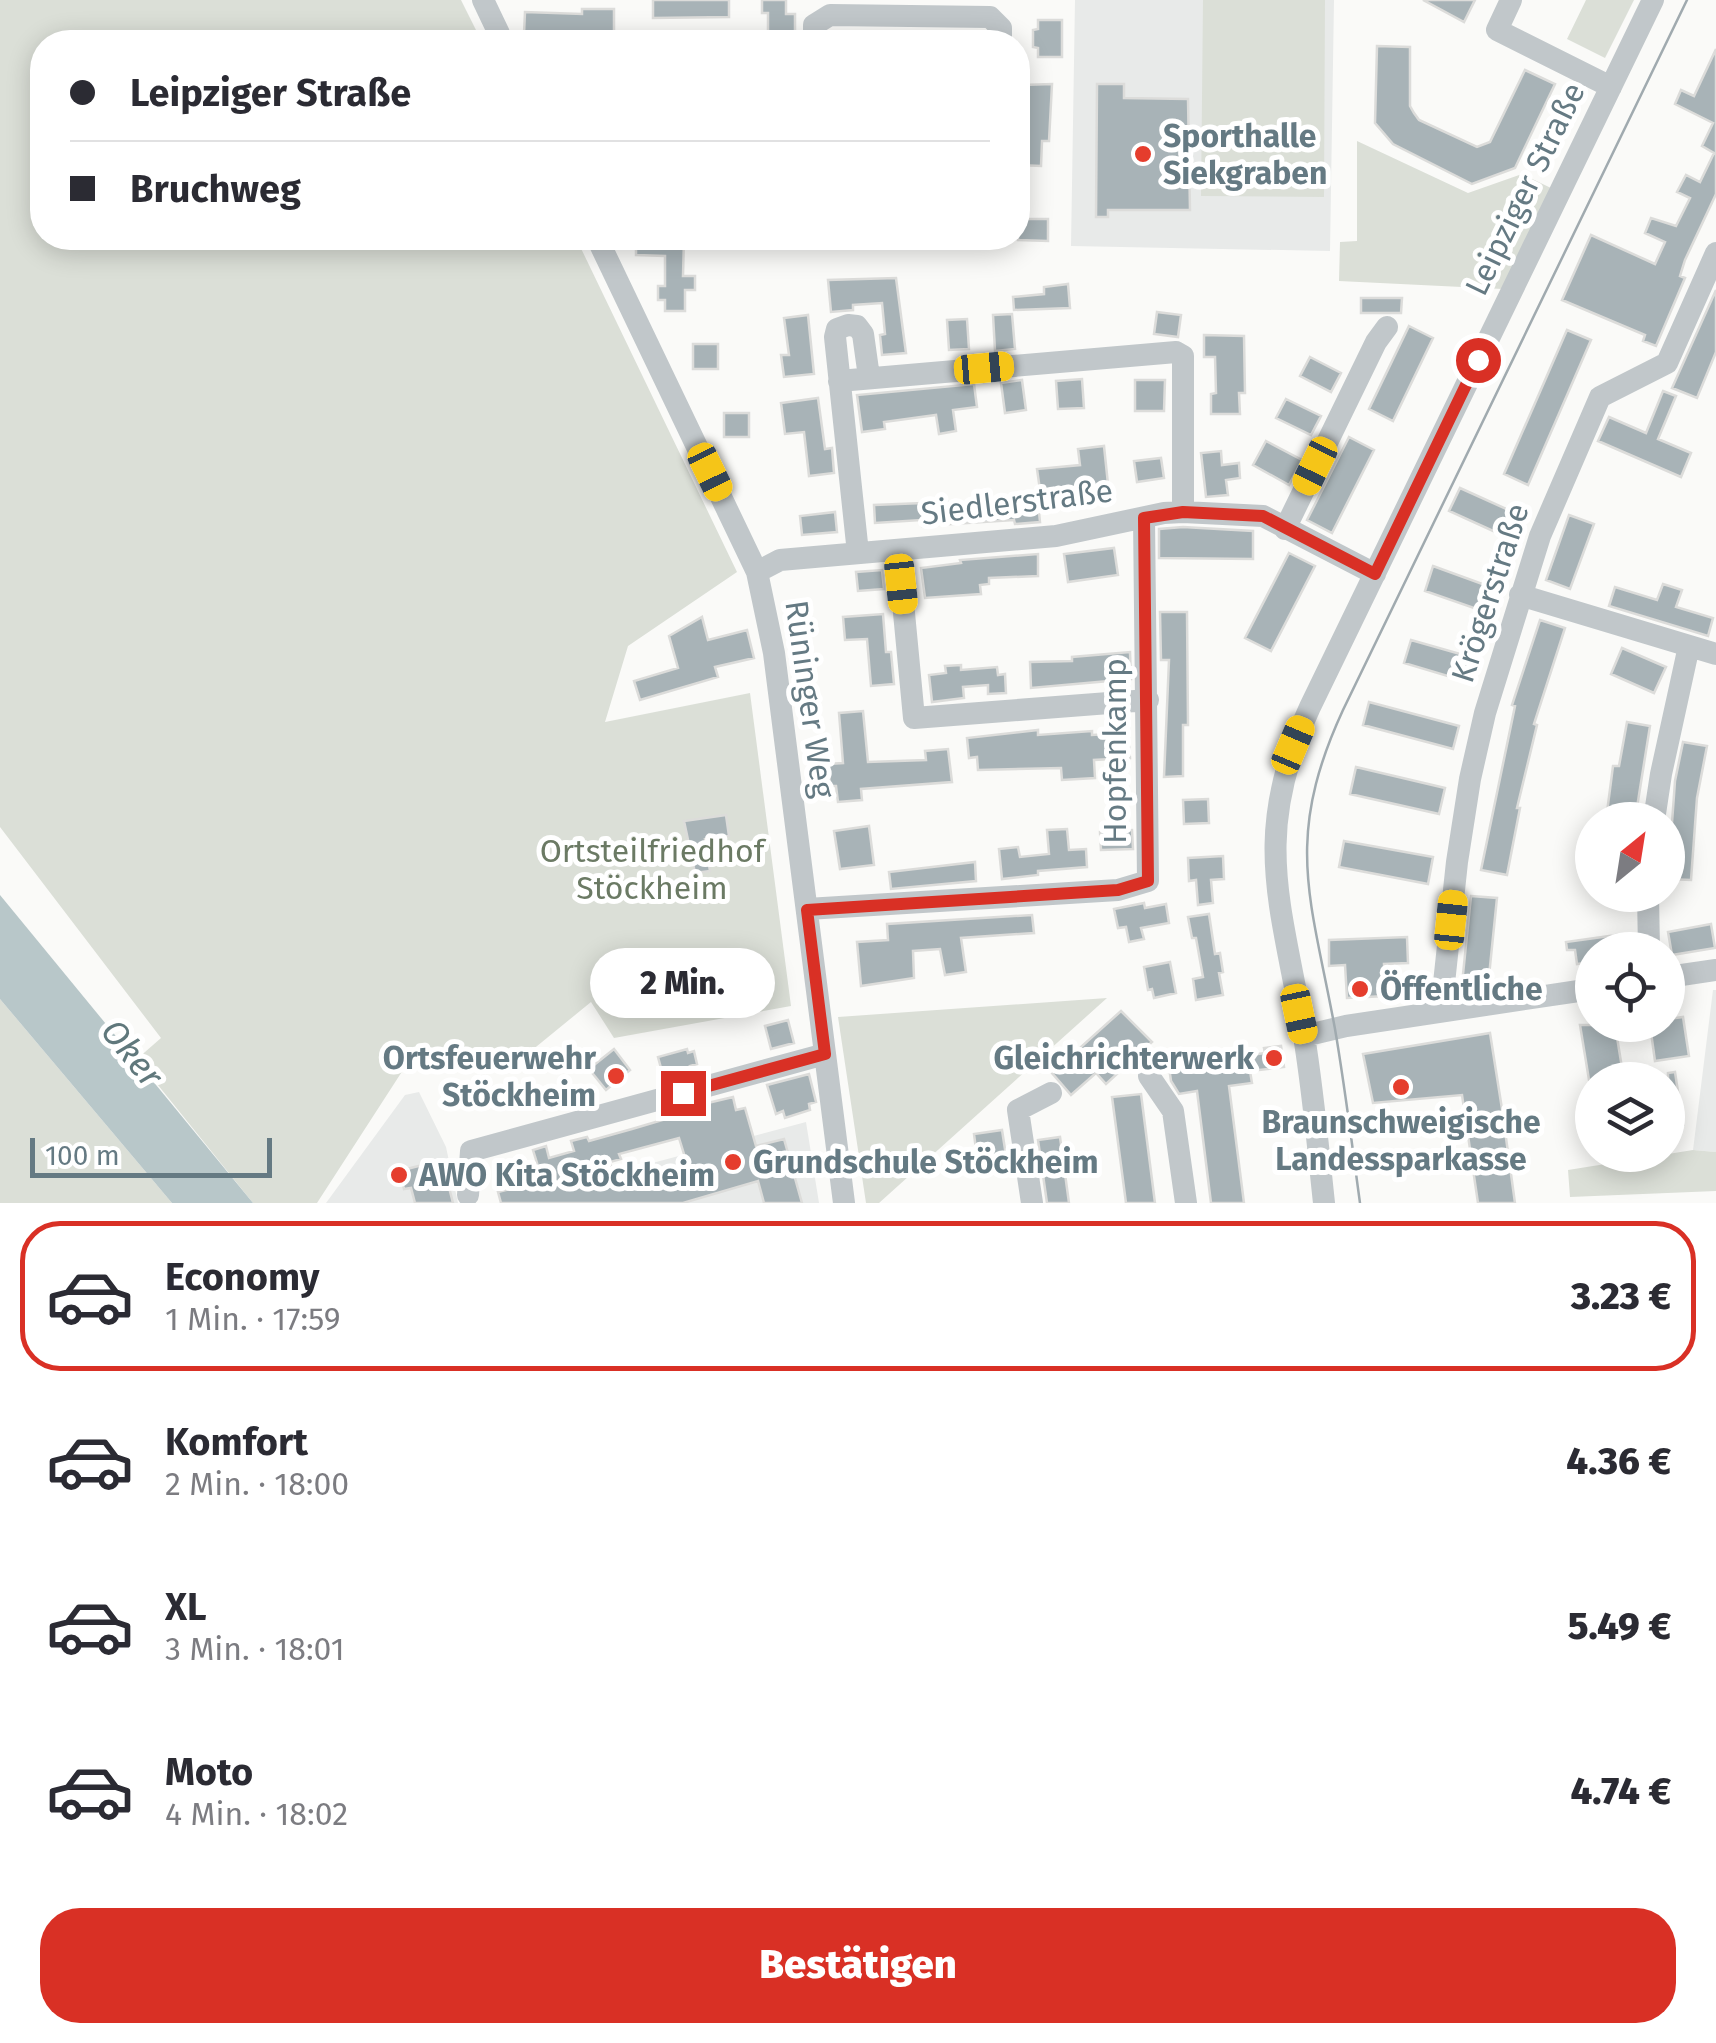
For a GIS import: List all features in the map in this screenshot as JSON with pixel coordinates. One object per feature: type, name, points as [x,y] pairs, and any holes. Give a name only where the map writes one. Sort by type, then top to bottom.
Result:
[{"type":"street","points":[[482,0],[497,30]]},
{"type":"street","points":[[1511,0],[1498,30],[1610,87]]},
{"type":"street","name":"Leipziger Straße","points":[[1324,1203],[1304,1036],[1275,885],[1274,834],[1281,786],[1301,726],[1653,0]]},
{"type":"street","points":[[814,30],[830,15],[990,16],[1001,30]]},
{"type":"street","name":"Rüninger Weg","points":[[603,250],[756,572],[774,653],[844,1203]]},
{"type":"street","name":"Krögerstraße","points":[[1441,1011],[1465,806],[1485,713],[1540,536],[1600,396],[1667,363],[1716,253]]},
{"type":"street","points":[[858,553],[834,338],[837,330],[857,326],[864,334],[869,377]]},
{"type":"street","points":[[1285,528],[1376,342],[1387,327]]},
{"type":"street","points":[[839,380],[1176,352],[1183,356],[1183,512]]},
{"type":"street","name":"Siedlerstraße","points":[[756,572],[780,560],[1056,536],[1183,512],[1263,516],[1375,574]]},
{"type":"street","name":"Hopfenkamp","points":[[807,910],[1118,890],[1148,881],[1144,518]]},
{"type":"street","points":[[898,550],[914,718],[1148,700]]},
{"type":"street","points":[[1520,595],[1716,654]]},
{"type":"street","points":[[1656,802],[1689,646]]},
{"type":"street","points":[[1685,975],[1716,970]]},
{"type":"street","points":[[1304,1036],[1575,991]]},
{"type":"street","points":[[468,1195],[471,1151],[825,1054]]},
{"type":"street","points":[[1149,1076],[1173,1111],[1186,1203]]},
{"type":"street","points":[[1032,1203],[1018,1110],[1050,1093]]},
{"type":"shaded area","points":[[1075,0],[1334,0],[1330,251],[1071,246]]},
{"type":"shaded area","points":[[0,895],[253,1203],[172,1203],[0,999]]},
{"type":"shaded area","points":[[1716,990],[1716,1152],[1693,1150]]},
{"type":"shaded area","name":"AWO Kita Stöckheim","points":[[419,1092],[446,1147],[458,1203],[326,1203],[405,1095]]},
{"type":"shaded area","name":"Grundschule Stöckheim","points":[[806,1122],[819,1203],[502,1203]]},
{"type":"green space","name":"Ortsteilfriedhof Stöckheim","points":[[0,0],[461,0],[476,30],[30,30],[30,250],[582,250],[737,572],[628,646],[605,722],[750,693],[791,1006],[614,1038],[591,1002],[531,1051],[403,1070],[317,1203],[253,1203],[137,1059],[161,1038],[0,827]]},
{"type":"green space","points":[[1203,0],[1325,0],[1324,197],[1201,196]]},
{"type":"green space","points":[[1586,0],[1634,0],[1605,58],[1567,39]]},
{"type":"green space","points":[[1357,141],[1468,193],[1522,174],[1553,189],[1503,289],[1339,281],[1340,242],[1357,241]]},
{"type":"green space","points":[[1107,998],[879,1203],[866,1203],[838,1017]]},
{"type":"green space","points":[[0,999],[172,1203],[0,1203]]},
{"type":"green space","points":[[1685,1151],[1716,1152],[1716,1191],[1570,1197],[1568,1170],[1685,1172]]},
{"type":"building","points":[[653,0],[729,0],[729,17],[653,18]]},
{"type":"building","points":[[762,0],[786,0],[786,14],[795,14],[795,30],[768,30],[768,13],[762,13]]},
{"type":"building","points":[[1423,0],[1475,0],[1464,22]]},
{"type":"building","points":[[582,9],[614,9],[614,30],[524,30],[525,12],[582,14]]},
{"type":"building","points":[[1038,20],[1062,20],[1062,57],[1038,57],[1038,48],[1033,47],[1033,30],[1038,29]]},
{"type":"building","points":[[1377,46],[1410,47],[1410,106],[1414,113],[1419,120],[1477,147],[1490,142],[1525,70],[1555,84],[1515,168],[1472,184],[1393,144],[1375,123]]},
{"type":"building","points":[[1716,49],[1716,194],[1685,260],[1680,276],[1685,278],[1656,346],[1643,341],[1645,335],[1562,300],[1591,235],[1655,264],[1665,242],[1645,233],[1651,218],[1676,226],[1690,198],[1677,192],[1686,175],[1700,182],[1714,153],[1702,146],[1713,123],[1675,104],[1681,90],[1694,96]]},
{"type":"building","points":[[1052,84],[1049,141],[1042,141],[1041,166],[1030,166],[1030,85]]},
{"type":"building","name":"Sporthalle Siekgraben","points":[[1097,84],[1124,84],[1124,98],[1188,99],[1190,210],[1108,210],[1108,217],[1096,217]]},
{"type":"building","points":[[1030,219],[1048,219],[1048,241],[1030,240]]},
{"type":"building","points":[[636,250],[684,250],[683,276],[695,276],[695,290],[685,290],[685,311],[665,311],[665,300],[658,300],[658,286],[665,286],[665,256],[636,255]]},
{"type":"building","points":[[896,278],[906,353],[882,355],[882,303],[853,305],[853,310],[831,312],[828,280]]},
{"type":"building","points":[[1068,284],[1070,308],[1014,310],[1013,297],[1044,294],[1044,287]]},
{"type":"building","points":[[1716,290],[1716,352],[1697,398],[1672,388]]},
{"type":"building","points":[[1361,298],[1402,298],[1401,313],[1361,313]]},
{"type":"building","points":[[1157,312],[1181,315],[1178,337],[1154,334]]},
{"type":"building","points":[[1012,314],[1015,349],[995,351],[993,315]]},
{"type":"building","points":[[808,315],[814,374],[784,377],[781,355],[789,355],[784,318]]},
{"type":"building","points":[[967,319],[969,349],[949,350],[947,320]]},
{"type":"building","points":[[1409,326],[1433,338],[1393,421],[1369,409]]},
{"type":"building","points":[[1567,330],[1591,340],[1528,485],[1504,474]]},
{"type":"building","points":[[1204,335],[1244,336],[1245,393],[1239,393],[1240,414],[1211,414],[1211,394],[1216,393],[1215,357],[1204,357]]},
{"type":"building","points":[[693,344],[718,344],[718,369],[693,369]]},
{"type":"building","points":[[1310,357],[1341,373],[1331,392],[1300,376]]},
{"type":"building","points":[[1082,379],[1084,408],[1058,409],[1056,381]]},
{"type":"building","points":[[1022,380],[1026,410],[1005,413],[1001,383]]},
{"type":"building","points":[[1135,380],[1165,380],[1164,411],[1135,411]]},
{"type":"building","points":[[974,384],[977,407],[953,410],[956,431],[939,434],[936,415],[884,422],[885,429],[862,432],[857,395]]},
{"type":"building","points":[[1663,391],[1676,396],[1658,439],[1691,453],[1681,477],[1598,441],[1609,417],[1646,433]]},
{"type":"building","points":[[818,398],[825,449],[832,448],[834,473],[809,476],[804,432],[785,434],[781,403]]},
{"type":"building","points":[[1286,399],[1321,416],[1311,435],[1276,418]]},
{"type":"building","points":[[724,413],[749,413],[749,437],[724,437]]},
{"type":"building","points":[[1349,437],[1374,450],[1332,533],[1307,520]]},
{"type":"building","points":[[1266,441],[1302,460],[1289,485],[1253,465]]},
{"type":"building","points":[[1104,446],[1108,484],[1040,490],[1037,469],[1080,465],[1078,449]]},
{"type":"building","points":[[1221,451],[1222,465],[1239,463],[1240,478],[1226,480],[1228,495],[1206,497],[1201,453]]},
{"type":"building","points":[[1161,458],[1164,478],[1137,482],[1134,461]]},
{"type":"building","points":[[1460,488],[1524,517],[1513,540],[1449,511]]},
{"type":"building","points":[[995,501],[995,507],[1038,502],[1040,522],[922,526],[921,520],[875,523],[874,505],[948,502],[948,506]]},
{"type":"building","points":[[835,512],[837,532],[802,535],[800,516]]},
{"type":"building","points":[[1569,515],[1594,524],[1570,589],[1546,580]]},
{"type":"building","points":[[1159,529],[1253,531],[1253,559],[1159,558]]},
{"type":"building","points":[[1114,548],[1118,575],[1068,582],[1064,554]]},
{"type":"building","points":[[1289,553],[1315,566],[1271,651],[1245,638]]},
{"type":"building","points":[[1038,554],[1038,576],[989,578],[989,584],[980,585],[981,594],[925,598],[921,568],[961,563],[960,560]]},
{"type":"building","points":[[1433,566],[1499,590],[1491,614],[1425,591]]},
{"type":"building","points":[[882,570],[884,589],[858,591],[856,572]]},
{"type":"building","points":[[1663,584],[1682,590],[1676,607],[1713,618],[1708,636],[1609,606],[1615,587],[1657,600]]},
{"type":"building","points":[[1160,612],[1187,612],[1188,725],[1183,725],[1183,776],[1164,777],[1169,660],[1161,660]]},
{"type":"building","points":[[883,614],[894,684],[871,686],[867,639],[845,640],[843,617]]},
{"type":"building","points":[[702,617],[708,640],[747,630],[754,658],[715,667],[718,677],[640,700],[634,681],[678,668],[669,636]]},
{"type":"building","points":[[1540,620],[1565,628],[1534,724],[1537,725],[1517,808],[1507,875],[1481,870],[1515,706],[1512,705]]},
{"type":"building","points":[[1411,640],[1478,659],[1471,683],[1404,663]]},
{"type":"building","points":[[1622,648],[1666,667],[1654,693],[1611,674]]},
{"type":"building","points":[[1130,652],[1131,679],[1031,688],[1030,662],[1072,661],[1072,657]]},
{"type":"building","points":[[961,665],[961,670],[997,667],[998,675],[1005,674],[1006,693],[988,694],[988,685],[963,687],[964,698],[932,702],[929,675],[946,673],[945,666]]},
{"type":"building","points":[[1369,702],[1459,726],[1453,749],[1363,725]]},
{"type":"building","points":[[863,711],[868,762],[926,760],[925,751],[948,749],[952,782],[861,789],[862,800],[838,802],[836,786],[830,786],[828,764],[843,763],[839,713]]},
{"type":"building","points":[[1627,722],[1650,726],[1638,802],[1608,802],[1613,766],[1619,766]]},
{"type":"building","points":[[1038,730],[1038,735],[1128,733],[1130,758],[1094,760],[1095,778],[1062,780],[1061,768],[978,770],[977,757],[969,758],[967,738]]},
{"type":"building","points":[[1683,742],[1707,746],[1697,798],[1691,880],[1685,880],[1685,802],[1674,802]]},
{"type":"building","points":[[1356,767],[1445,788],[1439,814],[1350,794]]},
{"type":"building","points":[[1208,799],[1209,823],[1184,824],[1183,800]]},
{"type":"building","points":[[726,815],[729,836],[705,839],[710,871],[695,873],[684,821]]},
{"type":"building","points":[[869,826],[874,865],[840,869],[834,831]]},
{"type":"building","points":[[1067,829],[1069,850],[1086,849],[1087,867],[1002,879],[999,849],[1018,847],[1020,857],[1049,854],[1047,830]]},
{"type":"building","points":[[1132,830],[1133,849],[1101,850],[1100,832]]},
{"type":"building","points":[[1344,841],[1433,857],[1428,884],[1339,867]]},
{"type":"building","points":[[1223,856],[1224,879],[1211,880],[1213,903],[1198,905],[1196,880],[1189,881],[1188,858]]},
{"type":"building","points":[[975,862],[976,881],[891,889],[889,872]]},
{"type":"building","points":[[1471,896],[1497,898],[1488,986],[1462,984]]},
{"type":"building","points":[[1144,903],[1145,908],[1166,904],[1169,923],[1141,928],[1144,939],[1129,942],[1126,927],[1118,928],[1114,909]]},
{"type":"building","points":[[1209,914],[1215,954],[1220,953],[1223,995],[1196,1000],[1193,979],[1203,977],[1188,917]]},
{"type":"building","points":[[1032,915],[1034,933],[961,938],[966,972],[945,975],[940,949],[913,951],[914,978],[861,986],[857,942],[888,940],[887,924]]},
{"type":"building","points":[[1711,924],[1715,948],[1685,953],[1685,932],[1668,932]]},
{"type":"building","points":[[1407,937],[1408,963],[1384,964],[1386,996],[1347,998],[1345,965],[1329,966],[1329,940]]},
{"type":"building","points":[[1575,941],[1575,950],[1567,950],[1566,942]]},
{"type":"building","points":[[1170,962],[1176,993],[1154,998],[1152,989],[1148,990],[1144,967]]},
{"type":"building","points":[[1121,1011],[1152,1042],[1106,1084],[1096,1073],[1071,1095],[1052,1073]]},
{"type":"building","points":[[788,1020],[794,1043],[771,1049],[765,1026]]},
{"type":"building","points":[[1685,1030],[1689,1056],[1655,1061],[1652,1042],[1685,1042]]},
{"type":"building","points":[[1490,1033],[1515,1203],[1478,1203],[1462,1095],[1373,1103],[1363,1054]]},
{"type":"building","points":[[1583,1042],[1618,1042],[1621,1062],[1586,1062]]},
{"type":"building","points":[[1281,1046],[1284,1067],[1250,1071],[1252,1083],[1229,1086],[1244,1203],[1211,1203],[1197,1091],[1179,1094],[1169,1067],[1265,1053],[1264,1048]]},
{"type":"building","points":[[614,1049],[630,1070],[606,1090],[589,1069]]},
{"type":"building","points":[[687,1049],[688,1053],[694,1051],[697,1064],[690,1066],[692,1071],[664,1079],[658,1057]]},
{"type":"building","points":[[809,1074],[816,1102],[809,1104],[810,1110],[785,1118],[783,1111],[776,1114],[767,1085]]},
{"type":"building","points":[[1141,1094],[1155,1203],[1126,1203],[1112,1097]]},
{"type":"building","points":[[733,1097],[736,1110],[745,1108],[756,1146],[784,1139],[802,1203],[764,1203],[758,1181],[683,1203],[501,1203],[498,1192],[536,1182],[533,1150],[546,1146],[549,1158],[574,1151],[571,1141],[587,1137],[589,1141],[632,1129],[676,1116],[674,1111]],"holes":[[[679,1138],[688,1167],[617,1187],[610,1162],[621,1159],[619,1154]]]},
{"type":"building","points":[[1002,1130],[1007,1162],[978,1165],[974,1134]]},
{"type":"building","points":[[1060,1137],[1069,1203],[1047,1203],[1038,1140]]},
{"type":"building","points":[[442,1160],[453,1203],[415,1203],[411,1188],[404,1189],[399,1171]]},
{"type":"tram line","points":[[1360,1203],[1339,1051],[1311,905],[1308,834],[1313,796],[1343,710],[1687,0]]},
{"type":"place","name":"Sporthalle Siekgraben","points":[[1143,154]]},
{"type":"place","name":"Öffentliche","points":[[1360,989]]},
{"type":"place","name":"Gleichrichterwerk","points":[[1274,1058]]},
{"type":"place","name":"Ortsfeuerwehr Stöckheim","points":[[616,1076]]},
{"type":"place","name":"Braunschweigische Landessparkasse","points":[[1401,1087]]},
{"type":"place","name":"Grundschule Stöckheim","points":[[733,1162]]},
{"type":"place","name":"AWO Kita Stöckheim","points":[[399,1175]]},
{"type":"route","points":[[683,1093],[825,1054],[807,910],[1118,890],[1148,881],[1144,518],[1164,512],[1263,516],[1375,574],[1478,360]]},
{"type":"water label","name":"Oker","points":[[132,1053]]}]
